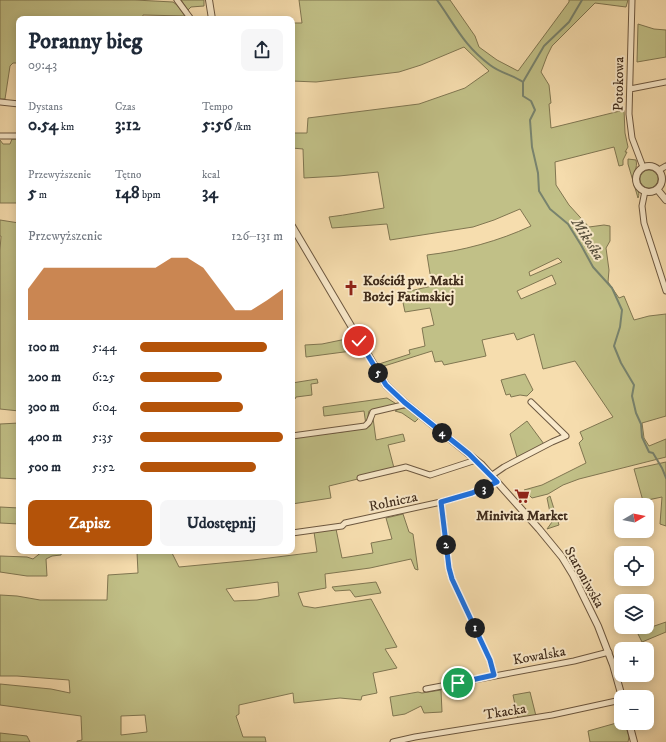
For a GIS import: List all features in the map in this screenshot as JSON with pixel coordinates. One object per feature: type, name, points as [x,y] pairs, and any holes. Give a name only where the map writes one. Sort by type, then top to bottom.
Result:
[{"type":"street","points":[[177,0],[189,16]]},
{"type":"street","points":[[209,0],[212,16]]},
{"type":"street","name":"Potokowa","points":[[632,0],[629,114],[632,138],[643,167]]},
{"type":"street","points":[[630,89],[666,82]]},
{"type":"street","points":[[0,102],[16,104]]},
{"type":"street","points":[[0,136],[16,136]]},
{"type":"street","points":[[651,166],[659,170],[662,182],[657,189],[651,192],[644,191],[639,187],[636,178],[638,172],[643,167],[651,166]]},
{"type":"street","points":[[659,170],[666,166]]},
{"type":"street","points":[[657,189],[666,200]]},
{"type":"street","points":[[644,191],[642,206],[644,224],[666,290]]},
{"type":"street","name":"Staroniwska","points":[[295,231],[386,385],[476,460],[539,529],[562,557],[581,590],[608,652],[620,690]]},
{"type":"street","points":[[491,476],[504,467],[566,436],[531,402]]},
{"type":"street","points":[[295,436],[365,426],[369,422],[373,412],[407,404]]},
{"type":"street","points":[[360,478],[406,467],[430,475],[476,460]]},
{"type":"street","name":"Rolnicza","points":[[295,533],[342,526],[345,523],[441,502],[472,493],[497,482]]},
{"type":"street","points":[[441,502],[449,568],[452,579],[490,660],[494,675]]},
{"type":"street","name":"Kowalska","points":[[426,689],[574,661],[608,652]]},
{"type":"street","name":"Tkacka","points":[[393,742],[415,737],[552,715],[614,702]]},
{"type":"street","points":[[631,730],[634,742]]},
{"type":"shaded area","points":[[0,0],[135,0],[173,2],[185,16],[16,16],[16,63],[13,63],[10,66],[5,99],[0,99]]},
{"type":"shaded area","points":[[181,0],[204,0],[204,6],[191,7],[188,10]]},
{"type":"shaded area","points":[[299,0],[450,0],[475,36],[479,47],[497,60],[518,71],[569,0],[628,0],[626,7],[595,3],[552,46],[541,72],[549,85],[551,128],[624,110],[625,133],[628,147],[625,152],[627,152],[623,160],[623,165],[619,166],[614,147],[555,162],[556,185],[569,205],[589,227],[604,225],[610,226],[610,241],[606,248],[609,270],[608,282],[619,298],[624,296],[634,320],[666,314],[666,416],[642,423],[644,438],[649,446],[666,439],[666,457],[579,479],[563,485],[548,494],[532,498],[524,490],[542,485],[586,463],[579,443],[583,439],[580,432],[613,417],[575,361],[543,369],[534,334],[517,340],[514,333],[482,340],[486,356],[444,365],[442,361],[435,362],[432,351],[381,367],[379,364],[410,354],[409,350],[425,346],[422,328],[434,325],[430,308],[405,312],[401,293],[432,286],[427,255],[480,245],[531,226],[520,209],[473,227],[390,240],[387,224],[332,228],[329,217],[384,208],[378,172],[304,178],[303,149],[295,148],[295,133],[307,133],[308,118],[419,104],[465,88],[489,71],[464,47],[421,65],[399,72],[316,82],[295,81],[295,23],[302,23]],"holes":[[[558,258],[562,262],[530,276],[529,272]],[[552,275],[556,284],[521,299],[517,291]]]},
{"type":"shaded area","points":[[638,24],[654,29],[666,30],[666,57],[637,62]]},
{"type":"shaded area","points":[[12,139],[16,139],[16,203],[0,203],[0,140],[3,144],[10,144]]},
{"type":"shaded area","points":[[628,159],[636,160],[634,180],[638,191],[638,198],[628,164]]},
{"type":"shaded area","points":[[649,170],[655,173],[658,179],[655,185],[649,188],[643,185],[640,179],[643,173]]},
{"type":"shaded area","points":[[0,220],[16,223],[16,411],[0,409]]},
{"type":"shaded area","points":[[351,338],[359,350],[306,357],[305,345],[322,344]]},
{"type":"shaded area","points":[[525,374],[533,390],[527,396],[520,395],[511,397],[510,394],[506,395],[501,380]]},
{"type":"shaded area","points":[[317,379],[318,383],[311,384],[312,395],[296,397],[295,399],[295,383]]},
{"type":"shaded area","points":[[387,398],[398,405],[369,411],[366,425],[364,411],[324,416],[323,407]]},
{"type":"shaded area","points":[[406,408],[419,418],[415,422],[402,413],[395,411]]},
{"type":"shaded area","points":[[373,418],[376,440],[403,434],[405,441],[388,445],[394,468],[358,476],[358,479],[329,486],[331,498],[295,504],[295,438],[341,432],[370,426]]},
{"type":"shaded area","points":[[527,421],[544,444],[517,457],[510,434]]},
{"type":"shaded area","points":[[16,423],[16,479],[0,478],[0,424]]},
{"type":"shaded area","points":[[666,462],[666,526],[660,524],[662,497],[654,499],[642,498],[634,469]]},
{"type":"shaded area","points":[[550,496],[559,525],[547,529],[552,522],[547,498]]},
{"type":"shaded area","points":[[0,507],[16,508],[16,524],[0,523]]},
{"type":"shaded area","points":[[403,514],[409,532],[413,534],[418,570],[415,569],[411,559],[370,568],[325,574],[326,588],[298,593],[303,606],[315,608],[371,599],[397,647],[385,649],[397,668],[373,673],[377,693],[362,696],[361,700],[340,698],[294,703],[293,693],[239,705],[239,714],[236,716],[243,737],[265,737],[266,742],[77,742],[82,740],[81,716],[0,705],[0,684],[51,689],[70,693],[69,680],[0,676],[0,595],[40,600],[107,600],[108,575],[138,573],[137,554],[172,554],[179,567],[317,552],[314,532],[336,529],[342,558],[373,553],[371,543],[392,539],[386,518]],"holes":[[[278,582],[279,596],[257,600],[234,601],[226,589]],[[145,715],[147,732],[121,735],[121,716]]]},
{"type":"shaded area","points":[[39,554],[61,554],[46,559],[47,576],[27,576],[0,572],[0,556],[27,557],[33,559]]},
{"type":"shaded area","points":[[376,582],[381,593],[355,597],[350,590],[335,591],[332,587]]},
{"type":"shaded area","points":[[666,622],[666,632],[642,642],[638,634],[654,634],[654,626]]},
{"type":"shaded area","points":[[441,690],[442,712],[424,713],[421,706],[405,714],[393,716],[390,697]]},
{"type":"shaded area","points":[[530,692],[536,716],[518,719],[513,695]]},
{"type":"shaded area","points":[[614,724],[614,730],[627,730],[629,737],[628,742],[590,742],[588,731]]},
{"type":"shaded area","points":[[0,733],[27,736],[30,742],[0,742]]},
{"type":"waterway","points":[[437,0],[460,35],[481,58],[494,68],[523,82]]},
{"type":"waterway","name":"Mikośka","points":[[582,0],[569,22],[544,46],[523,82],[523,96],[531,101],[535,110],[530,120],[532,147],[538,173],[539,191],[550,209],[568,224],[593,267],[612,288],[622,310],[620,327],[614,346],[621,363],[634,385],[632,396],[636,413],[641,424],[642,437],[649,452],[653,453],[662,468],[666,478]]},
{"type":"place","name":"Kościół pw. Matki Bożej Fatimskiej","points":[[351,288]]},
{"type":"place","name":"Minivita Market","points":[[522,496]]},
{"type":"route","points":[[359,341],[386,385],[404,402],[481,464],[497,482],[472,493],[441,502],[449,568],[452,579],[490,660],[494,675],[458,683]]}]
